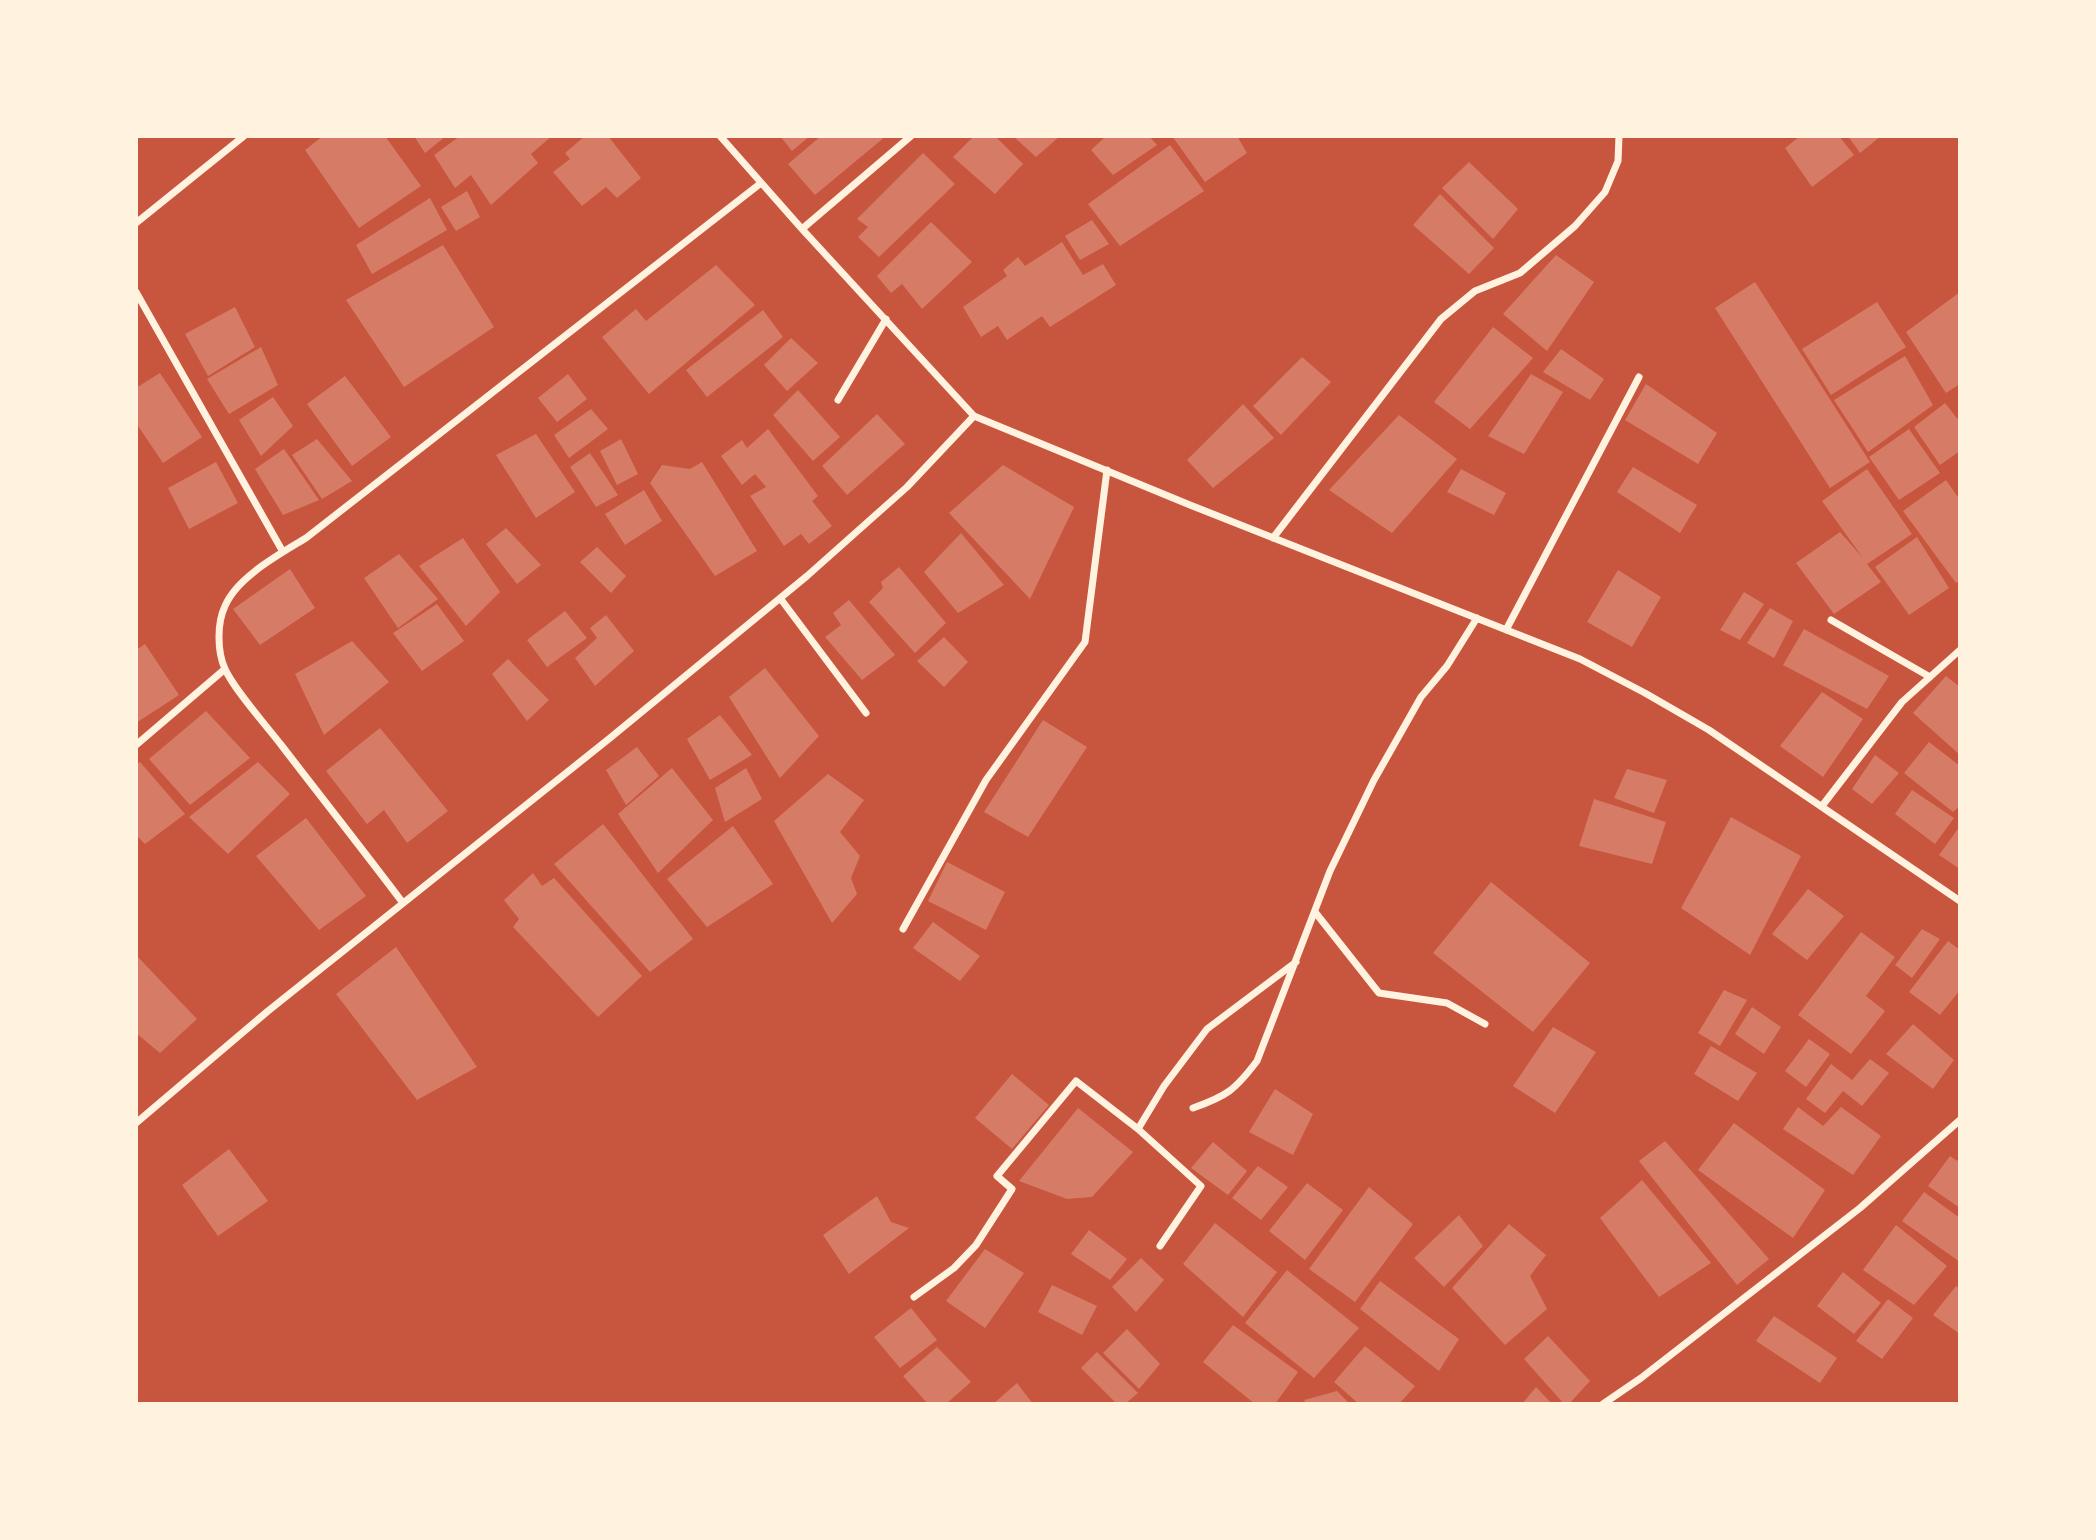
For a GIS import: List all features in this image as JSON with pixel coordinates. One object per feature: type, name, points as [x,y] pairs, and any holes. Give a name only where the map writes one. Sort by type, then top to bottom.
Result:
[{"type":"street","points":[[136,223],[244,136]]},
{"type":"street","points":[[720,136],[974,416],[1580,659],[1645,692],[1709,730],[1959,901]]},
{"type":"street","points":[[802,229],[911,136]]},
{"type":"street","points":[[1273,538],[1441,319],[1475,291],[1520,273],[1575,226],[1605,192],[1618,161],[1619,136]]},
{"type":"street","points":[[403,903],[225,669],[220,651],[220,625],[225,606],[238,586],[306,538],[761,183]]},
{"type":"street","points":[[136,292],[283,552]]},
{"type":"street","points":[[838,400],[886,319]]},
{"type":"street","points":[[1506,630],[1639,377]]},
{"type":"street","points":[[136,1123],[268,1011],[610,738],[780,598],[907,487],[974,416]]},
{"type":"street","points":[[902,929],[986,780],[1085,642],[1107,470]]},
{"type":"street","points":[[780,598],[866,713]]},
{"type":"street","points":[[1193,1108],[1224,1098],[1242,1081],[1257,1061],[1331,871],[1374,780],[1421,697],[1447,666],[1477,618]]},
{"type":"street","points":[[1831,620],[1930,677]]},
{"type":"street","points":[[1822,806],[1902,702],[1959,650]]},
{"type":"street","points":[[136,744],[225,669]]},
{"type":"street","points":[[1315,912],[1379,993],[1447,1003],[1485,1024]]},
{"type":"street","points":[[1138,1129],[1164,1086],[1208,1029],[1296,962]]},
{"type":"street","points":[[914,1297],[954,1268],[976,1245],[1012,1189],[997,1176],[1076,1082],[1138,1129],[1201,1186],[1160,1246]]},
{"type":"street","points":[[1603,1404],[1641,1378],[1860,1208],[1959,1120]]},
{"type":"building","points":[[323,136],[385,136],[421,186],[359,228],[305,150]]},
{"type":"building","points":[[414,136],[446,136],[425,153]]},
{"type":"building","points":[[460,136],[552,136],[531,154],[538,163],[491,205],[471,175],[455,188],[434,155]]},
{"type":"building","points":[[585,136],[608,136],[641,178],[617,198],[606,187],[582,206],[553,172],[570,159],[565,153]]},
{"type":"building","points":[[780,136],[810,136],[792,151]]},
{"type":"building","points":[[821,136],[886,136],[815,195],[788,164]]},
{"type":"building","points":[[974,136],[995,136],[1023,164],[995,194],[953,157]]},
{"type":"building","points":[[1013,136],[1060,136],[1036,157]]},
{"type":"building","points":[[1106,136],[1149,136],[1157,145],[1113,175],[1091,150]]},
{"type":"building","points":[[1172,136],[1237,136],[1247,153],[1205,182]]},
{"type":"building","points":[[1800,136],[1839,136],[1854,155],[1812,187],[1785,148]]},
{"type":"building","points":[[1848,136],[1881,136],[1860,153]]},
{"type":"building","points":[[1170,145],[1204,191],[1120,246],[1088,204]]},
{"type":"building","points":[[923,153],[955,184],[879,257],[858,237],[868,227],[857,219]]},
{"type":"building","points":[[1469,162],[1518,209],[1493,239],[1442,188]]},
{"type":"building","points":[[467,191],[480,217],[456,231],[441,207]]},
{"type":"building","points":[[1440,194],[1494,248],[1469,274],[1413,225]]},
{"type":"building","points":[[430,198],[447,230],[372,274],[356,245]]},
{"type":"building","points":[[1092,220],[1109,244],[1080,260],[1065,236]]},
{"type":"building","points":[[931,222],[972,262],[922,309],[902,284],[891,293],[877,276]]},
{"type":"building","points":[[1062,242],[1083,275],[1103,264],[1116,285],[1050,327],[1042,316],[1007,340],[998,326],[981,337],[963,307],[1007,276],[1003,270],[1018,257],[1025,266]]},
{"type":"building","points":[[443,245],[494,327],[404,387],[346,300]]},
{"type":"building","points":[[1556,255],[1594,282],[1547,351],[1503,314]]},
{"type":"building","points":[[716,265],[755,305],[649,394],[602,337],[636,309],[646,321]]},
{"type":"building","points":[[1755,282],[1870,462],[1830,488],[1715,308]]},
{"type":"building","points":[[1960,292],[1960,384],[1946,393],[1906,332]]},
{"type":"building","points":[[1877,302],[1906,347],[1831,395],[1802,349]]},
{"type":"building","points":[[235,307],[255,347],[208,376],[185,334]]},
{"type":"building","points":[[763,310],[783,337],[707,397],[686,370]]},
{"type":"building","points":[[1493,327],[1533,358],[1470,429],[1434,402]]},
{"type":"building","points":[[791,338],[818,363],[787,391],[764,365]]},
{"type":"building","points":[[261,347],[278,385],[229,414],[207,379]]},
{"type":"building","points":[[1561,349],[1604,379],[1590,400],[1543,372]]},
{"type":"building","points":[[1905,356],[1933,405],[1868,452],[1834,400]]},
{"type":"building","points":[[1302,357],[1331,382],[1281,435],[1253,406]]},
{"type":"building","points":[[160,373],[202,437],[163,463],[136,423],[136,388]]},
{"type":"building","points":[[568,374],[587,399],[557,422],[538,398]]},
{"type":"building","points":[[1531,374],[1563,392],[1524,454],[1488,436]]},
{"type":"building","points":[[345,376],[391,437],[352,466],[307,404]]},
{"type":"building","points":[[1646,384],[1717,433],[1698,464],[1625,420]]},
{"type":"building","points":[[798,390],[840,437],[813,461],[773,415]]},
{"type":"building","points":[[273,397],[293,426],[261,456],[239,420]]},
{"type":"building","points":[[1945,403],[1960,422],[1960,451],[1940,465],[1914,427]]},
{"type":"building","points":[[1243,404],[1274,438],[1213,488],[1187,460]]},
{"type":"building","points":[[591,409],[608,429],[569,458],[554,435]]},
{"type":"building","points":[[877,414],[905,444],[847,495],[822,466]]},
{"type":"building","points":[[1399,415],[1457,459],[1392,533],[1329,490]]},
{"type":"building","points":[[768,429],[818,496],[812,501],[832,526],[809,544],[801,534],[784,546],[750,496],[766,487],[755,474],[742,485],[721,456],[742,440],[747,448]]},
{"type":"building","points":[[1909,429],[1940,473],[1899,500],[1869,457]]},
{"type":"building","points":[[536,434],[575,492],[536,518],[496,455]]},
{"type":"building","points":[[317,439],[352,481],[322,499],[292,455]]},
{"type":"building","points":[[621,439],[638,474],[617,485],[600,451]]},
{"type":"building","points":[[284,449],[319,500],[283,515],[255,469]]},
{"type":"building","points":[[590,453],[618,495],[596,507],[570,467]]},
{"type":"building","points":[[216,462],[238,503],[189,529],[168,488]]},
{"type":"building","points":[[702,462],[757,551],[715,576],[650,483],[662,465],[690,469]]},
{"type":"building","points":[[1003,465],[1074,507],[1030,599],[949,513]]},
{"type":"building","points":[[1633,467],[1697,505],[1680,533],[1617,492]]},
{"type":"building","points":[[1461,469],[1506,493],[1494,515],[1447,492]]},
{"type":"building","points":[[1867,469],[1912,534],[1867,564],[1881,582],[1834,614],[1796,563],[1840,532],[1863,558],[1822,501]]},
{"type":"building","points":[[1946,480],[1960,500],[1960,580],[1956,583],[1903,511]]},
{"type":"building","points":[[644,490],[662,521],[625,545],[605,514]]},
{"type":"building","points":[[506,528],[541,565],[517,584],[486,544]]},
{"type":"building","points":[[961,533],[1004,585],[958,613],[924,572]]},
{"type":"building","points":[[1917,537],[1949,588],[1909,615],[1875,567]]},
{"type":"building","points":[[463,538],[500,592],[466,626],[419,566]]},
{"type":"building","points":[[597,547],[626,576],[611,593],[580,562]]},
{"type":"building","points":[[399,554],[438,599],[398,628],[364,578]]},
{"type":"building","points":[[899,567],[946,623],[915,653],[869,602],[883,588],[881,582]]},
{"type":"building","points":[[290,569],[315,608],[260,645],[233,609]]},
{"type":"building","points":[[1618,570],[1661,597],[1632,647],[1587,622]]},
{"type":"building","points":[[1744,592],[1764,604],[1740,640],[1720,630]]},
{"type":"building","points":[[849,600],[895,655],[862,680],[825,637],[841,625],[833,613]]},
{"type":"building","points":[[437,604],[464,641],[422,671],[393,633]]},
{"type":"building","points":[[1770,608],[1793,621],[1774,658],[1747,643]]},
{"type":"building","points":[[565,611],[587,638],[547,667],[527,640]]},
{"type":"building","points":[[606,615],[634,651],[595,686],[575,658],[597,638],[590,628]]},
{"type":"building","points":[[1804,629],[1889,676],[1867,709],[1783,665]]},
{"type":"building","points":[[944,637],[968,662],[944,687],[917,661]]},
{"type":"building","points":[[352,641],[389,682],[324,735],[295,674]]},
{"type":"building","points":[[145,644],[179,695],[136,723],[136,650]]},
{"type":"building","points":[[508,659],[549,700],[527,721],[492,674]]},
{"type":"building","points":[[765,668],[819,736],[780,778],[729,697]]},
{"type":"building","points":[[1946,676],[1960,687],[1960,755],[1913,713]]},
{"type":"building","points":[[1822,692],[1863,719],[1823,777],[1780,746]]},
{"type":"building","points":[[206,711],[250,758],[190,805],[149,759]]},
{"type":"building","points":[[720,715],[752,755],[710,780],[687,739]]},
{"type":"building","points":[[1043,720],[1087,747],[1028,837],[984,812]]},
{"type":"building","points":[[380,728],[448,811],[407,843],[384,810],[367,824],[326,771]]},
{"type":"building","points":[[1929,742],[1960,766],[1960,806],[1953,812],[1904,773]]},
{"type":"building","points":[[637,747],[659,776],[626,805],[606,770]]},
{"type":"building","points":[[1875,755],[1899,773],[1872,804],[1852,789]]},
{"type":"building","points":[[140,762],[185,814],[145,844],[136,835],[136,765]]},
{"type":"building","points":[[258,762],[290,794],[228,854],[189,817]]},
{"type":"building","points":[[672,768],[713,820],[658,873],[618,814]]},
{"type":"building","points":[[746,768],[762,799],[725,822],[715,788]]},
{"type":"building","points":[[1627,769],[1667,780],[1654,813],[1614,798]]},
{"type":"building","points":[[828,774],[864,800],[840,832],[860,856],[851,878],[857,894],[832,923],[774,821]]},
{"type":"building","points":[[1912,790],[1954,818],[1935,844],[1895,814]]},
{"type":"building","points":[[1594,799],[1666,822],[1652,864],[1579,846]]},
{"type":"building","points":[[1731,817],[1801,856],[1750,955],[1681,908]]},
{"type":"building","points":[[306,818],[366,896],[319,930],[256,856]]},
{"type":"building","points":[[603,824],[693,939],[650,972],[554,864]]},
{"type":"building","points":[[733,826],[773,884],[707,927],[667,879]]},
{"type":"building","points":[[1960,826],[1960,869],[1939,855]]},
{"type":"building","points":[[947,862],[1005,892],[986,930],[928,901]]},
{"type":"building","points":[[533,873],[542,886],[554,878],[642,976],[598,1017],[513,927],[519,919],[504,900]]},
{"type":"building","points":[[1491,882],[1590,963],[1533,1032],[1433,953]]},
{"type":"building","points":[[1808,889],[1844,916],[1807,960],[1772,934]]},
{"type":"building","points":[[933,922],[980,956],[960,981],[913,948]]},
{"type":"building","points":[[1922,929],[1940,939],[1912,978],[1895,965]]},
{"type":"building","points":[[1861,932],[1895,957],[1866,996],[1885,1011],[1851,1054],[1798,1015]]},
{"type":"building","points":[[1948,941],[1960,950],[1960,990],[1940,1015],[1909,992]]},
{"type":"building","points":[[396,947],[477,1067],[417,1100],[336,994]]},
{"type":"building","points":[[136,955],[197,1019],[160,1053],[136,1033]]},
{"type":"building","points":[[1724,990],[1747,1000],[1720,1046],[1698,1033]]},
{"type":"building","points":[[1752,1007],[1781,1027],[1764,1054],[1735,1034]]},
{"type":"building","points":[[1913,1024],[1954,1060],[1933,1089],[1886,1054]]},
{"type":"building","points":[[1553,1027],[1596,1052],[1555,1113],[1513,1086]]},
{"type":"building","points":[[1809,1039],[1830,1054],[1806,1087],[1785,1071]]},
{"type":"building","points":[[1711,1046],[1757,1073],[1738,1101],[1694,1074]]},
{"type":"building","points":[[1870,1059],[1889,1073],[1862,1106],[1843,1091],[1825,1113],[1806,1099],[1831,1064],[1852,1080]]},
{"type":"building","points":[[1012,1074],[1049,1105],[1012,1149],[975,1118]]},
{"type":"building","points":[[1275,1089],[1313,1114],[1293,1155],[1249,1132]]},
{"type":"building","points":[[1798,1107],[1823,1126],[1841,1107],[1881,1136],[1853,1175],[1783,1129]]},
{"type":"building","points":[[1078,1108],[1133,1152],[1092,1197],[1067,1199],[1019,1181]]},
{"type":"building","points":[[1734,1123],[1825,1190],[1793,1238],[1698,1170]]},
{"type":"building","points":[[1665,1141],[1769,1259],[1737,1285],[1639,1161]]},
{"type":"building","points":[[1213,1142],[1247,1171],[1228,1195],[1191,1168]]},
{"type":"building","points":[[229,1149],[268,1201],[218,1236],[182,1185]]},
{"type":"building","points":[[1950,1156],[1957,1161],[1960,1157],[1960,1208],[1928,1186]]},
{"type":"building","points":[[1258,1166],[1288,1187],[1261,1220],[1232,1198]]},
{"type":"building","points":[[1642,1180],[1711,1263],[1659,1297],[1600,1218]]},
{"type":"building","points":[[1307,1183],[1343,1210],[1305,1260],[1269,1231]]},
{"type":"building","points":[[1369,1187],[1413,1224],[1355,1302],[1309,1269]]},
{"type":"building","points":[[1924,1192],[1960,1218],[1960,1262],[1902,1221]]},
{"type":"building","points":[[877,1196],[891,1222],[909,1228],[849,1274],[823,1235]]},
{"type":"building","points":[[1459,1215],[1483,1246],[1444,1287],[1414,1258]]},
{"type":"building","points":[[1215,1223],[1277,1272],[1243,1317],[1183,1264]]},
{"type":"building","points":[[1509,1224],[1546,1255],[1530,1276],[1547,1309],[1505,1345],[1452,1288]]},
{"type":"building","points":[[1896,1225],[1947,1266],[1914,1305],[1863,1270]]},
{"type":"building","points":[[1089,1230],[1127,1259],[1110,1280],[1071,1254]]},
{"type":"building","points":[[985,1249],[1024,1273],[985,1328],[946,1301]]},
{"type":"building","points":[[1141,1258],[1164,1280],[1136,1312],[1112,1287]]},
{"type":"building","points":[[1287,1270],[1359,1328],[1314,1378],[1245,1323]]},
{"type":"building","points":[[1843,1272],[1881,1303],[1854,1334],[1817,1306]]},
{"type":"building","points":[[1380,1281],[1459,1339],[1439,1371],[1360,1309]]},
{"type":"building","points":[[1052,1285],[1097,1306],[1082,1335],[1038,1312]]},
{"type":"building","points":[[1956,1286],[1960,1289],[1960,1334],[1933,1315]]},
{"type":"building","points":[[1888,1299],[1913,1318],[1882,1359],[1856,1341]]},
{"type":"building","points":[[911,1308],[937,1340],[900,1368],[874,1337]]},
{"type":"building","points":[[1774,1316],[1837,1358],[1820,1383],[1756,1341]]},
{"type":"building","points":[[1233,1325],[1298,1372],[1275,1404],[1255,1404],[1203,1362]]},
{"type":"building","points":[[1127,1329],[1160,1364],[1139,1389],[1103,1353]]},
{"type":"building","points":[[1548,1336],[1590,1381],[1569,1404],[1564,1404],[1524,1359]]},
{"type":"building","points":[[1365,1346],[1415,1386],[1399,1404],[1359,1404],[1334,1382]]},
{"type":"building","points":[[937,1347],[971,1382],[946,1404],[928,1404],[903,1376]]},
{"type":"building","points":[[1097,1352],[1138,1393],[1125,1404],[1117,1404],[1081,1368]]},
{"type":"building","points":[[1017,1383],[1033,1404],[993,1404]]},
{"type":"building","points":[[1536,1387],[1552,1404],[1522,1404]]},
{"type":"building","points":[[1337,1391],[1350,1404],[1307,1404],[1304,1400]]}]
